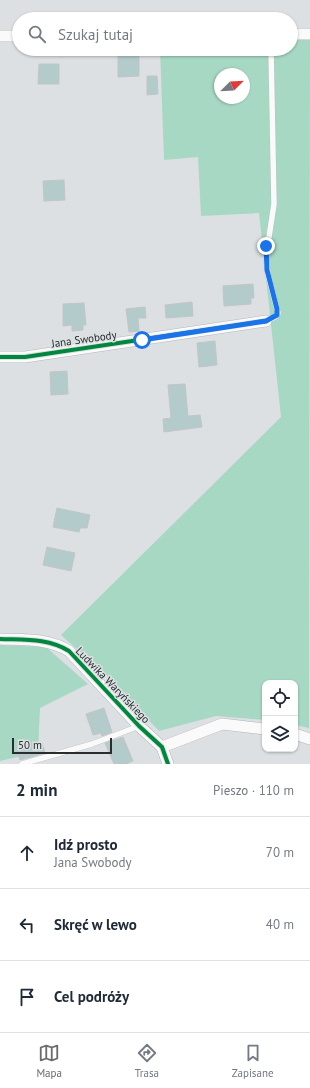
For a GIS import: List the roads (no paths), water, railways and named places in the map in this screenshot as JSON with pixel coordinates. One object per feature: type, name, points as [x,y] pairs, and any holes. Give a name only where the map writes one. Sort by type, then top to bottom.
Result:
[{"type":"street","points":[[298,34],[310,34]]},
{"type":"street","points":[[0,36],[12,36]]},
{"type":"street","name":"Jana Swobody","points":[[0,357],[25,357],[266,321]]},
{"type":"street","name":"Ludwika Waryńskiego","points":[[0,639],[48,641],[70,651],[139,726],[162,747]]},
{"type":"street","points":[[168,764],[162,747],[222,724],[262,729]]},
{"type":"street","points":[[298,735],[310,739]]},
{"type":"lane","points":[[266,321],[275,317],[278,313],[268,275],[266,257],[274,204],[271,56]]},
{"type":"lane","points":[[22,764],[92,744],[139,726]]}]
